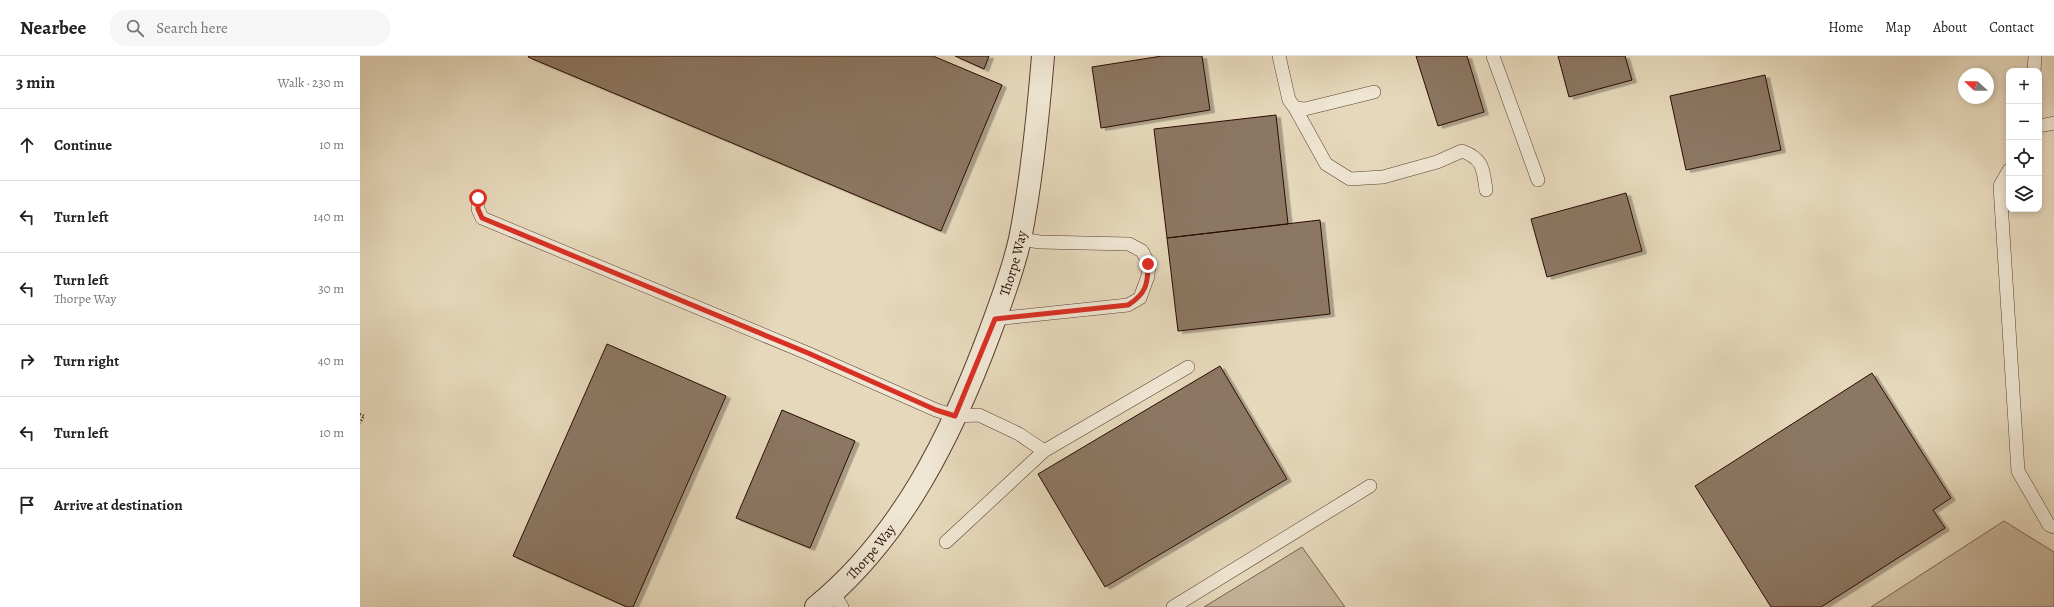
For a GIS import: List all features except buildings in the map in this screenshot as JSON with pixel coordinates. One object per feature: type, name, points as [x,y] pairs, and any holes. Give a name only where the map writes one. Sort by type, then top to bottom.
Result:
[{"type":"street","name":"Thorpe Way","points":[[816,607],[838,600],[861,564],[895,523],[924,475],[955,416],[995,319],[1020,240],[1035,143],[1043,56]]},
{"type":"lane","points":[[1279,56],[1289,100],[1326,164],[1350,179],[1383,177],[1437,162],[1462,151],[1473,155],[1482,165],[1486,190]]},
{"type":"lane","points":[[1493,56],[1538,180]]},
{"type":"lane","points":[[2034,68],[2035,56]]},
{"type":"lane","points":[[1295,108],[1305,109],[1374,92]]},
{"type":"lane","points":[[2042,125],[2054,123]]},
{"type":"lane","points":[[2006,175],[2000,186],[2018,471],[2049,525],[2054,527]]},
{"type":"lane","points":[[478,198],[478,209],[482,218],[808,353],[936,410],[955,416],[979,415],[1019,434],[1044,451]]},
{"type":"lane","points":[[995,319],[1128,305],[1140,298],[1145,287],[1148,264],[1142,250],[1129,244],[1040,242],[1020,240]]},
{"type":"lane","points":[[946,542],[1044,451],[1188,367]]},
{"type":"lane","points":[[1173,607],[1370,486]]},
{"type":"path","points":[[360,414],[364,416],[360,423]]},
{"type":"shaded area","points":[[2004,521],[2054,552],[2054,607],[1871,607]]},
{"type":"shaded area","points":[[1302,547],[1345,607],[1204,607]]},
{"type":"route","points":[[478,198],[478,209],[482,218],[808,353],[936,410],[955,416],[995,319],[1128,305],[1140,298],[1148,276],[1148,264]]}]
